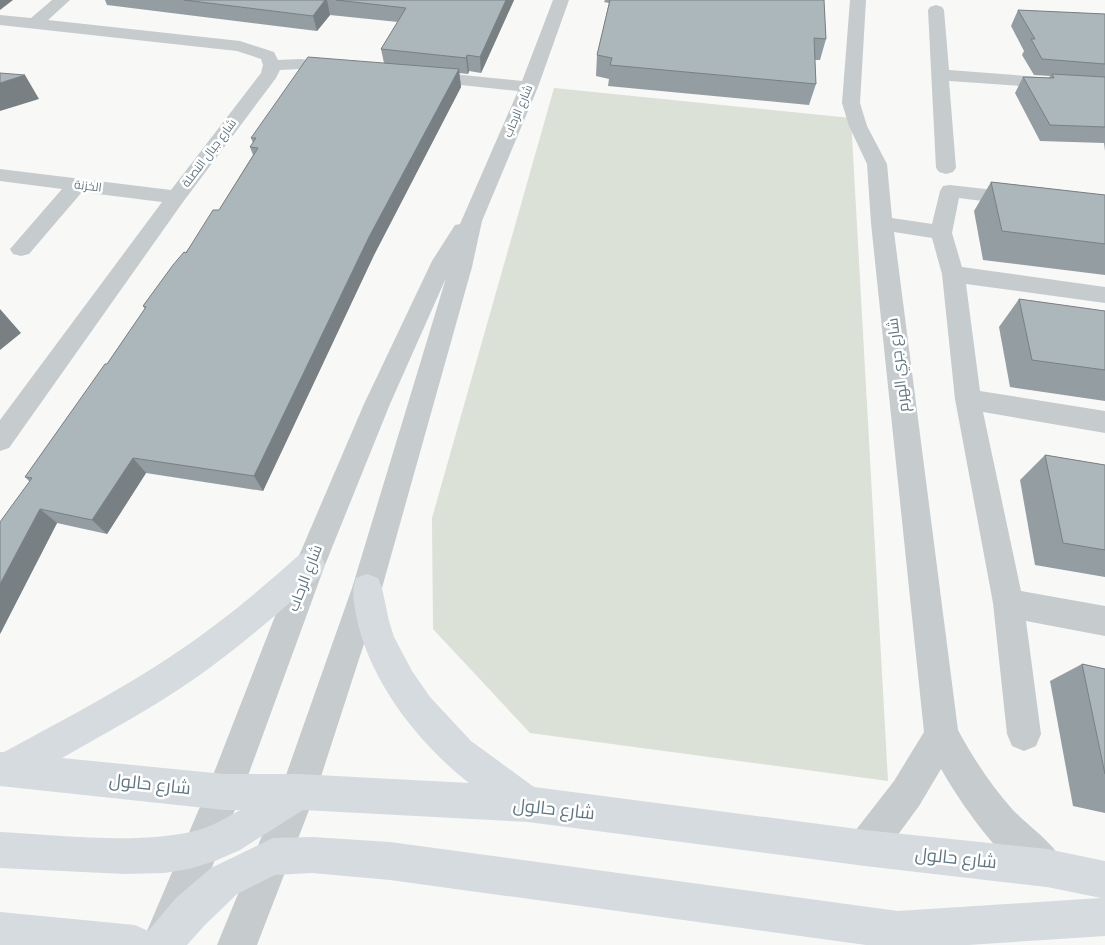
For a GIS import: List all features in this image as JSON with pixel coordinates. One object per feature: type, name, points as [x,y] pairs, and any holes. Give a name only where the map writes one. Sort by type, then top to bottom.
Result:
[{"type":"main road","points":[[3,769],[139,695],[185,666],[242,624],[310,565]]},
{"type":"main road","points":[[367,588],[374,624],[386,656],[410,698],[439,734],[473,764],[528,804]]},
{"type":"main road","name":"شارع حالول","points":[[3,769],[224,792],[298,792],[528,804],[865,848],[1047,868],[1105,880]]},
{"type":"main road","points":[[0,850],[134,856],[170,854],[203,847],[247,825],[298,792]]},
{"type":"main road","points":[[162,945],[190,912],[224,881],[273,857],[312,854],[390,861],[898,930],[1105,917]]},
{"type":"main road","points":[[0,931],[135,945]]},
{"type":"street","points":[[35,23],[62,0]]},
{"type":"street","name":"شارع الرحاب","points":[[237,945],[298,792],[367,588],[461,267],[471,221],[528,87],[561,0]]},
{"type":"street","name":"شارع جري الهرم","points":[[858,0],[852,53],[851,103],[858,126],[877,164],[882,223],[941,734],[959,770],[983,804],[1013,838],[1047,868]]},
{"type":"street","points":[[936,10],[946,168]]},
{"type":"street","points":[[0,20],[240,46],[268,56],[272,65],[300,64],[361,70]]},
{"type":"street","name":"شارع جبال النصلة","points":[[0,440],[176,197],[270,74],[272,65]]},
{"type":"street","points":[[410,75],[528,87]]},
{"type":"street","points":[[940,75],[1105,87]]},
{"type":"street","name":"الخزنة","points":[[0,174],[176,197]]},
{"type":"street","points":[[21,249],[78,185]]},
{"type":"street","points":[[1024,734],[1008,602],[968,399],[953,274],[942,233],[950,191],[1037,201]]},
{"type":"street","name":"شارع الرحاب","points":[[162,945],[203,847],[310,565],[377,404],[443,261],[471,221]]},
{"type":"street","points":[[882,223],[942,233]]},
{"type":"street","points":[[953,274],[1105,295]]},
{"type":"street","points":[[968,399],[1105,422]]},
{"type":"street","points":[[1008,602],[1105,622]]},
{"type":"street","points":[[865,848],[894,815],[912,789],[928,762],[941,734]]},
{"type":"shaded area","points":[[554,88],[851,118],[888,781],[530,733],[433,629],[432,518]]},
{"type":"building","points":[[184,0],[325,0],[313,16]]},
{"type":"building","points":[[336,0],[506,0],[480,57],[467,55],[466,58],[381,49],[406,8]]},
{"type":"building","points":[[610,0],[824,0],[826,39],[814,38],[816,84],[610,65],[612,58],[597,55]]},
{"type":"building","points":[[1018,10],[1105,14],[1105,64],[1042,59],[1031,39],[1035,39]]},
{"type":"building","points":[[308,57],[459,69],[369,237],[254,476],[133,458],[92,520],[40,509],[0,584],[0,522],[32,478],[25,477],[105,364],[107,364],[146,307],[143,306],[173,265],[184,252],[186,253],[213,210],[219,210],[258,148],[250,147],[256,138],[251,138]]},
{"type":"building","points":[[0,73],[25,75],[0,83]]},
{"type":"building","points":[[1052,74],[1105,77],[1105,127],[1050,125],[1023,77],[1054,78]]},
{"type":"building","points":[[991,182],[1105,195],[1105,244],[1002,231]]},
{"type":"building","points":[[1019,299],[1105,311],[1105,370],[1032,360]]},
{"type":"building","points":[[1045,455],[1105,465],[1105,550],[1063,543]]},
{"type":"building","points":[[1082,664],[1105,669],[1105,774]]}]
